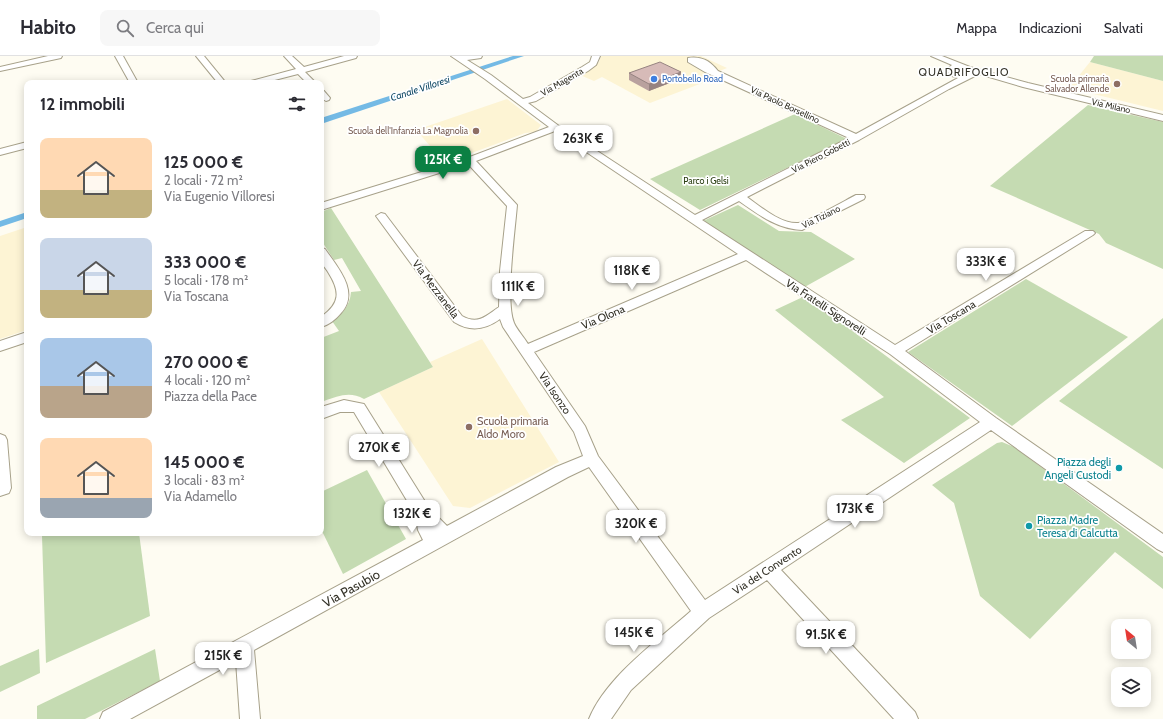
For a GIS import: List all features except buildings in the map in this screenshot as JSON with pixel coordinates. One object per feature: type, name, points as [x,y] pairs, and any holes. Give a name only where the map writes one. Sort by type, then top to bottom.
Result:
[{"type":"street","points":[[0,69],[58,56]]},
{"type":"street","points":[[119,56],[132,80]]},
{"type":"street","points":[[200,56],[220,80]]},
{"type":"street","points":[[288,56],[309,80]]},
{"type":"street","points":[[265,80],[353,56]]},
{"type":"street","points":[[457,58],[478,56]]},
{"type":"street","name":"Via Magenta","points":[[523,102],[533,98],[586,68],[593,63],[596,56]]},
{"type":"street","points":[[932,56],[944,62],[950,70],[957,75],[969,71]]},
{"type":"street","name":"Via Milano","points":[[936,56],[969,71],[990,75],[1067,96],[1163,118]]},
{"type":"street","name":"Via Fratelli Signorelli","points":[[457,58],[523,102],[556,128],[895,351],[991,422],[1163,544]]},
{"type":"street","points":[[946,87],[950,70]]},
{"type":"street","name":"Via Piero Gobetti","points":[[694,220],[856,138],[946,87],[969,71]]},
{"type":"street","name":"Via Paolo Borsellino","points":[[714,72],[856,138]]},
{"type":"street","points":[[324,206],[470,160],[556,128]]},
{"type":"street","points":[[0,152],[24,146]]},
{"type":"street","name":"Via Isonzo","points":[[470,160],[512,205],[506,256],[506,309],[508,324],[580,430],[592,459],[703,612]]},
{"type":"street","name":"Via Tiziano","points":[[740,197],[781,224],[792,228],[802,227],[860,197]]},
{"type":"street","name":"Via Mezzanella","points":[[381,216],[458,319],[463,323],[478,326],[506,309]]},
{"type":"street","name":"Via Toscana","points":[[895,351],[1089,233]]},
{"type":"street","name":"Via Olona","points":[[526,350],[747,255]]},
{"type":"street","points":[[324,257],[345,293],[344,302],[339,310],[332,317],[324,321]]},
{"type":"street","points":[[0,346],[24,338]]},
{"type":"street","points":[[324,412],[342,405],[359,408],[424,513],[426,530],[438,540]]},
{"type":"street","name":"Via del Convento","points":[[599,719],[624,683],[703,612],[991,422]]},
{"type":"street","points":[[0,440],[3,488],[0,489]]},
{"type":"street","name":"Via Pasubio","points":[[110,719],[562,472],[592,459]]},
{"type":"street","points":[[768,569],[908,719]]},
{"type":"street","points":[[244,647],[250,719]]},
{"type":"shaded area","points":[[601,56],[701,56],[727,68],[712,74],[718,77],[650,103],[602,77],[594,81],[580,75],[591,69],[599,62]]},
{"type":"shaded area","name":"Scuola primaria Salvador Allende","points":[[1090,62],[1163,81],[1163,111],[1069,88]]},
{"type":"shaded area","name":"Scuola dell'Infanzia La Magnolia","points":[[507,99],[541,125],[536,132],[525,133],[445,163],[416,130]]},
{"type":"shaded area","points":[[24,228],[24,331],[0,339],[0,236]]},
{"type":"shaded area","name":"Scuola primaria Aldo Moro","points":[[482,339],[559,462],[470,508],[453,506],[379,392],[433,367],[430,362]]},
{"type":"green space","points":[[1094,56],[1163,56],[1163,81],[1090,62]]},
{"type":"green space","points":[[1088,105],[1163,122],[1163,269],[1106,243],[1099,234],[990,186]]},
{"type":"green space","name":"Parco i Gelsi","points":[[795,114],[847,139],[700,210],[650,179]]},
{"type":"green space","points":[[738,205],[779,231],[811,232],[855,259],[801,289],[703,221]]},
{"type":"green space","points":[[331,208],[433,367],[364,399],[354,395],[344,395],[324,401],[324,337],[339,331],[332,321],[345,309],[351,292],[361,291],[342,258],[334,260],[324,245],[324,211]]},
{"type":"green space","points":[[1026,279],[1128,337],[1012,426],[908,352]]},
{"type":"green space","points":[[805,296],[970,418],[904,463],[841,420],[884,397],[775,310]]},
{"type":"green space","points":[[1163,318],[1163,469],[1059,401]]},
{"type":"green space","points":[[1002,442],[1014,447],[1163,557],[1163,589],[1115,552],[1030,639],[980,596],[954,503],[932,485],[997,443]]},
{"type":"green space","points":[[367,470],[406,539],[343,574],[324,535],[324,491]]},
{"type":"green space","points":[[42,536],[139,536],[150,616],[46,663]]},
{"type":"green space","points":[[39,649],[40,673],[0,692],[0,666]]},
{"type":"green space","points":[[155,649],[160,681],[85,719],[37,719],[37,706]]},
{"type":"waterway","name":"Canale Villoresi","points":[[324,120],[520,56]]},
{"type":"waterway","name":"Canale Villoresi","points":[[0,224],[24,216]]},
{"type":"place","name":"Portobello Road","points":[[654,79]]},
{"type":"place","name":"Scuola primaria Salvador Allende","points":[[1117,84]]},
{"type":"place","name":"Scuola dell'Infanzia La Magnolia","points":[[476,131]]},
{"type":"place","name":"Scuola primaria Aldo Moro","points":[[469,427]]},
{"type":"place","name":"Piazza degli Angeli Custodi","points":[[1119,468]]},
{"type":"place","name":"Piazza Madre Teresa di Calcutta","points":[[1029,526]]},
{"type":"district","name":"QUADRIFOGLIO","points":[[964,72]]}]
